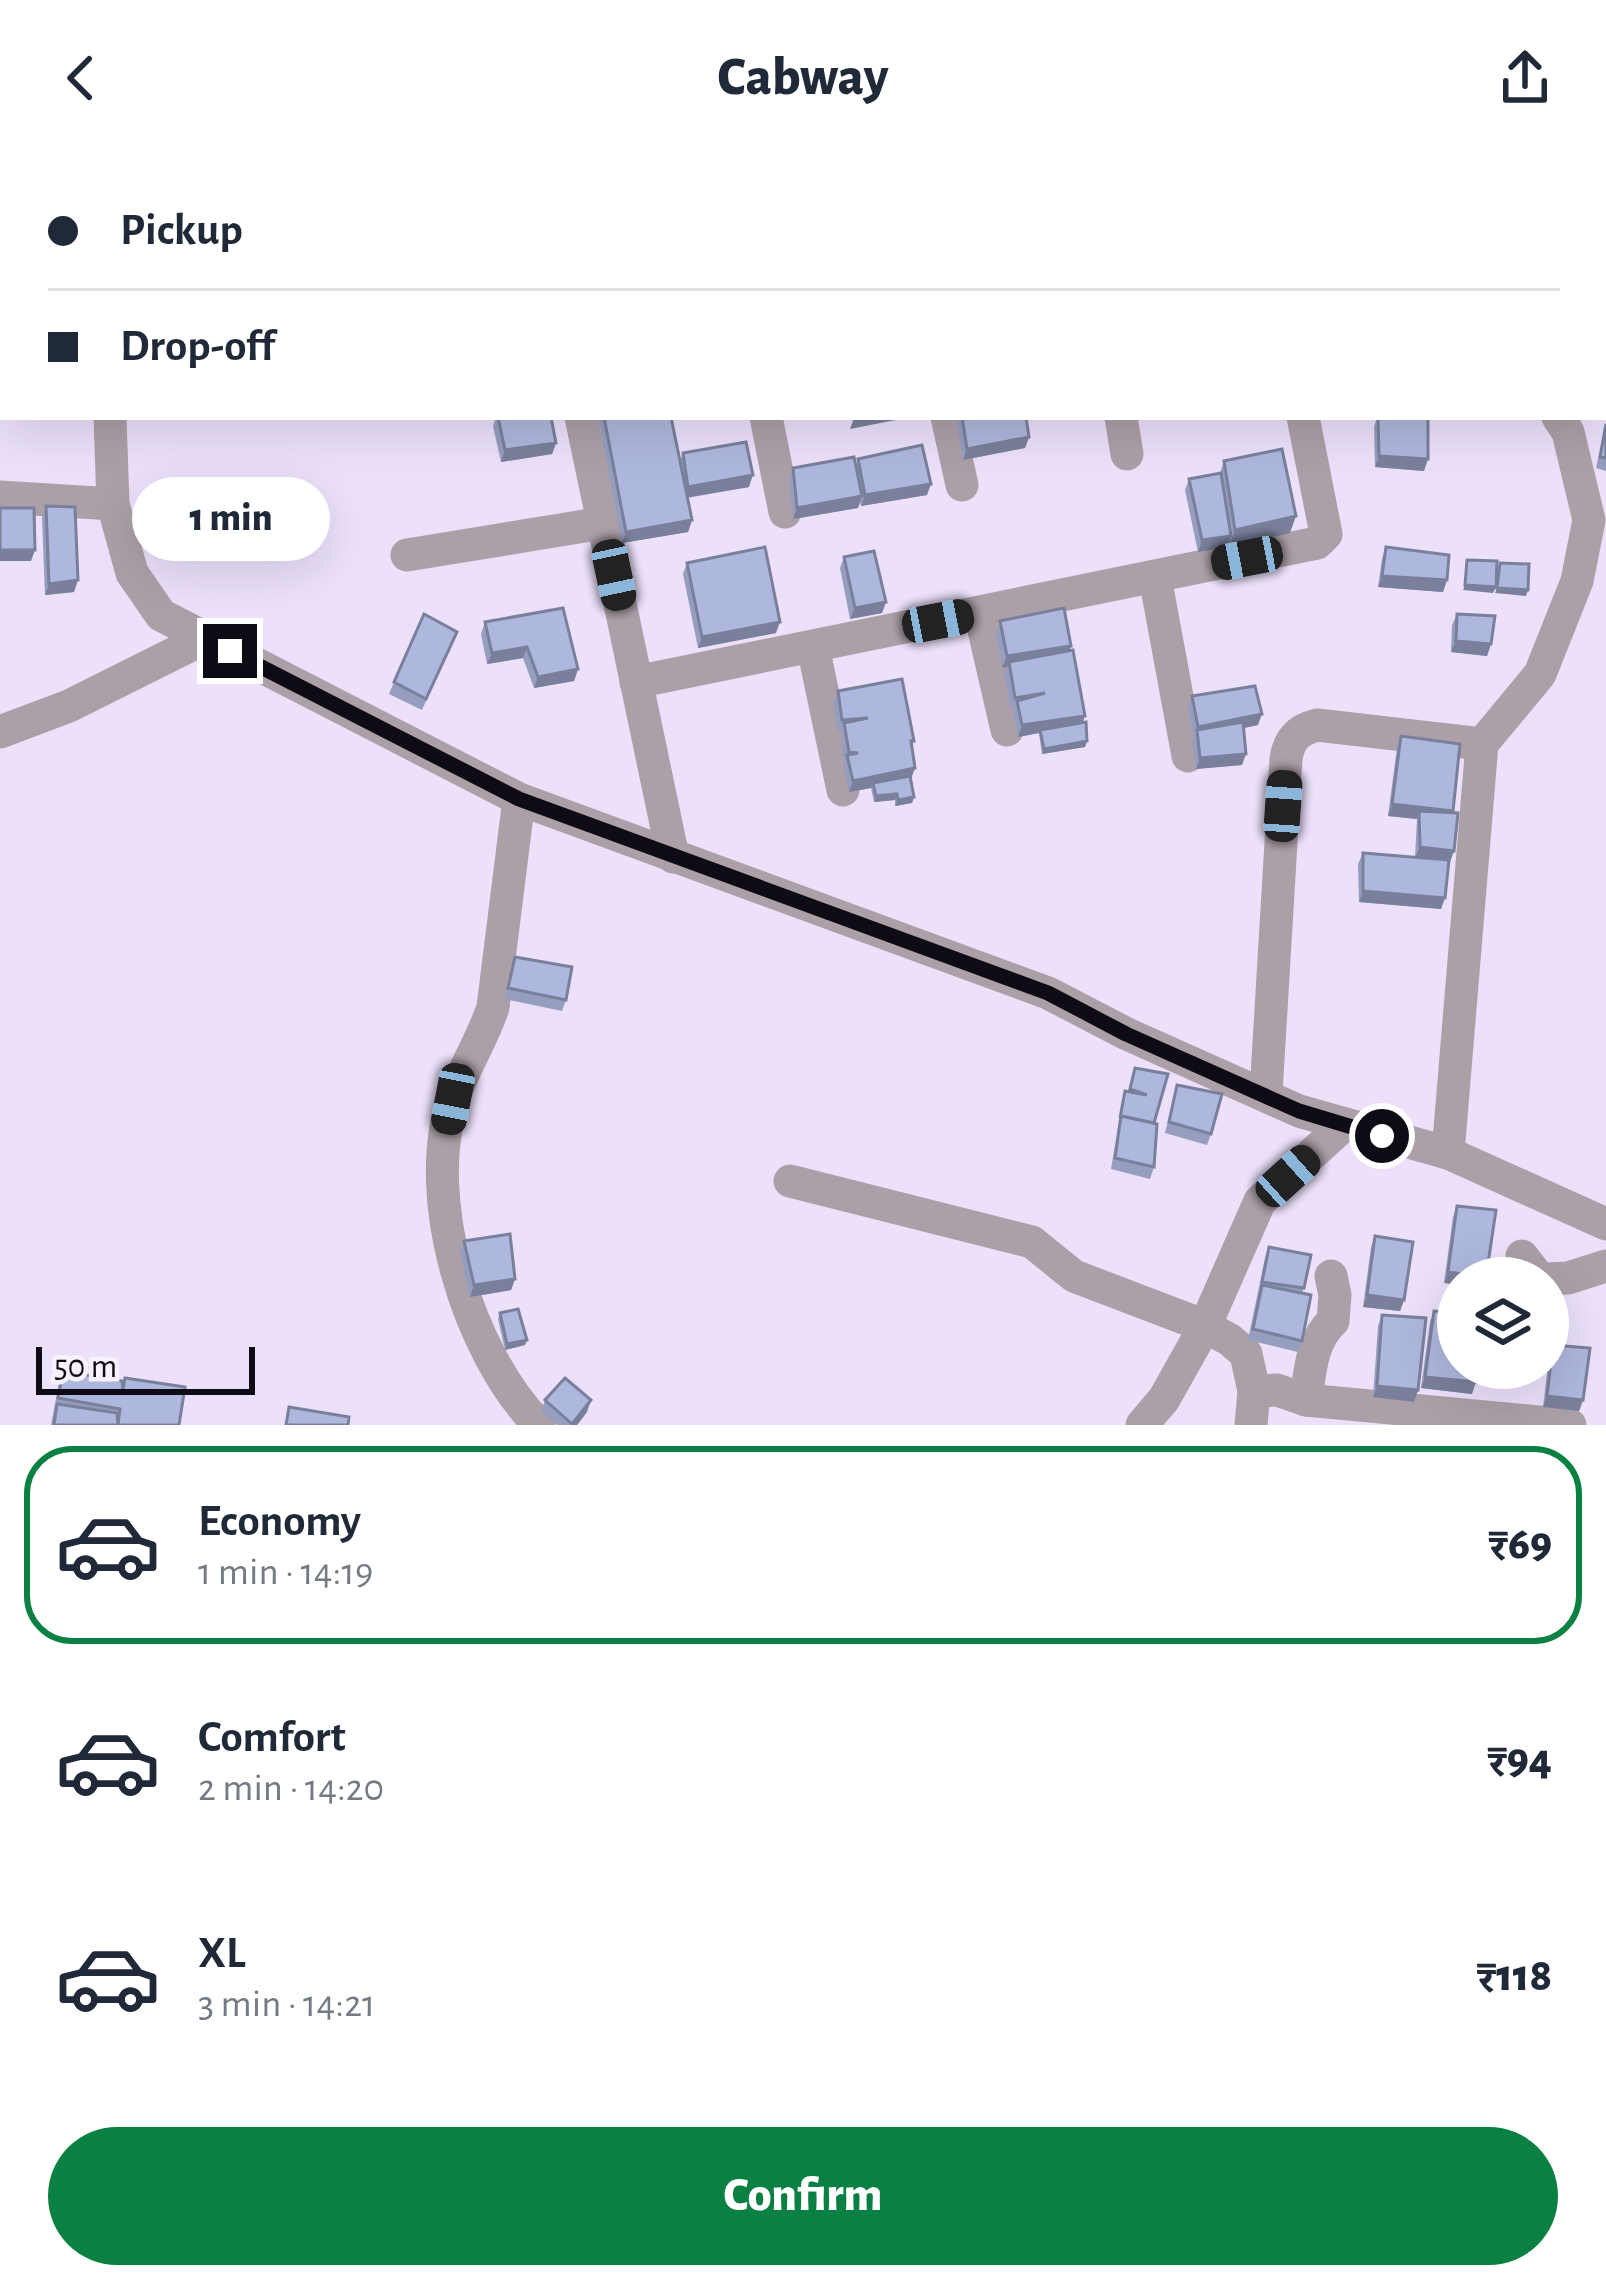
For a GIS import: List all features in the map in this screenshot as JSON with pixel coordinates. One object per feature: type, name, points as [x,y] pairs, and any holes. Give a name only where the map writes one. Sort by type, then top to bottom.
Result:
[{"type":"street","points":[[110,420],[113,504],[132,573],[161,615],[203,639],[292,680],[519,799],[1048,993],[1126,1034],[1299,1111],[1448,1153],[1606,1224]]},
{"type":"street","points":[[582,420],[673,857]]},
{"type":"street","points":[[767,420],[785,512]]},
{"type":"street","points":[[948,420],[962,484]]},
{"type":"street","points":[[1121,420],[1127,454]]},
{"type":"street","points":[[1448,1153],[1483,744],[1540,674],[1597,520],[1560,420]]},
{"type":"street","points":[[636,682],[1317,543],[1326,534],[1305,429]]},
{"type":"street","points":[[0,496],[113,504]]},
{"type":"street","points":[[406,555],[608,548]]},
{"type":"street","points":[[1155,577],[1188,756]]},
{"type":"street","points":[[980,613],[1006,730]]},
{"type":"street","points":[[0,732],[69,706],[203,639]]},
{"type":"street","points":[[812,646],[843,790]]},
{"type":"street","points":[[1266,1093],[1286,759],[1293,738],[1301,729],[1317,725],[1483,744]]},
{"type":"street","points":[[519,799],[494,1007],[453,1099],[448,1125],[446,1224],[466,1311],[509,1388],[539,1425]]},
{"type":"street","points":[[1142,1425],[1164,1400],[1204,1326],[1259,1202],[1345,1124]]},
{"type":"street","points":[[790,1181],[1032,1243],[1074,1276],[1204,1326],[1246,1354],[1252,1408],[1277,1390],[1306,1400],[1570,1425]]},
{"type":"street","points":[[1569,1279],[1606,1266]]},
{"type":"street","points":[[1306,1400],[1314,1350],[1333,1321],[1335,1295],[1330,1276]]},
{"type":"building","points":[[499,420],[552,420],[556,443],[505,450]]},
{"type":"building","points":[[605,420],[672,420],[692,520],[626,532]]},
{"type":"building","points":[[962,420],[1026,420],[1029,437],[967,449]]},
{"type":"building","points":[[1378,420],[1428,420],[1428,459],[1379,456]]},
{"type":"building","points":[[1606,424],[1606,458],[1600,457]]},
{"type":"building","points":[[746,442],[753,475],[688,487],[683,453]]},
{"type":"building","points":[[922,445],[931,484],[865,495],[858,459]]},
{"type":"building","points":[[1282,449],[1296,516],[1235,530],[1224,461]]},
{"type":"building","points":[[854,457],[862,496],[797,508],[793,468]]},
{"type":"building","points":[[1221,473],[1231,536],[1202,540],[1189,479]]},
{"type":"building","points":[[46,506],[75,507],[78,580],[49,584]]},
{"type":"building","points":[[0,508],[34,508],[35,550],[0,550]]},
{"type":"building","points":[[765,547],[780,622],[702,637],[687,563]]},
{"type":"building","points":[[1386,547],[1449,555],[1447,580],[1382,576]]},
{"type":"building","points":[[874,551],[886,602],[855,608],[844,557]]},
{"type":"building","points":[[1467,560],[1497,561],[1496,587],[1465,585]]},
{"type":"building","points":[[1500,563],[1529,564],[1528,590],[1497,588]]},
{"type":"building","points":[[563,608],[578,669],[538,677],[527,647],[492,653],[485,622]]},
{"type":"building","points":[[1064,608],[1071,646],[1007,656],[1000,621]]},
{"type":"building","points":[[424,614],[457,632],[426,699],[394,682]]},
{"type":"building","points":[[1457,614],[1495,616],[1491,644],[1456,641]]},
{"type":"building","points":[[1073,650],[1085,716],[1022,725],[1017,701],[1045,693],[1015,698],[1009,662]]},
{"type":"building","points":[[902,679],[915,768],[853,781],[847,755],[858,753],[849,752],[844,723],[868,718],[842,720],[838,691]]},
{"type":"building","points":[[1255,686],[1262,714],[1198,727],[1192,696]]},
{"type":"building","points":[[1086,722],[1087,741],[1044,749],[1040,730]]},
{"type":"building","points":[[1243,722],[1246,754],[1200,758],[1197,730]]},
{"type":"building","points":[[1401,736],[1460,744],[1453,811],[1392,804]]},
{"type":"building","points":[[910,776],[914,797],[876,796],[873,783]]},
{"type":"building","points":[[1419,811],[1458,813],[1454,851],[1420,847]]},
{"type":"building","points":[[1363,853],[1449,860],[1445,898],[1363,891]]},
{"type":"building","points":[[515,957],[572,967],[566,1000],[508,988]]},
{"type":"building","points":[[1135,1068],[1168,1074],[1154,1123],[1120,1118],[1125,1091],[1147,1095],[1130,1089]]},
{"type":"building","points":[[1177,1085],[1222,1094],[1211,1134],[1169,1122]]},
{"type":"building","points":[[1121,1116],[1157,1124],[1154,1167],[1115,1158]]},
{"type":"building","points":[[1457,1206],[1496,1210],[1489,1257],[1450,1257]]},
{"type":"building","points":[[510,1234],[515,1279],[474,1285],[464,1241]]},
{"type":"building","points":[[1375,1236],[1413,1242],[1404,1300],[1367,1295]]},
{"type":"building","points":[[1269,1247],[1311,1255],[1304,1288],[1262,1282]]},
{"type":"building","points":[[1262,1285],[1311,1295],[1302,1341],[1253,1329]]},
{"type":"building","points":[[518,1309],[527,1340],[507,1344],[500,1313]]},
{"type":"building","points":[[1434,1311],[1437,1311],[1437,1378],[1425,1377]]},
{"type":"building","points":[[1382,1315],[1426,1318],[1418,1390],[1377,1386]]},
{"type":"building","points":[[1569,1346],[1590,1348],[1583,1400],[1547,1396],[1548,1389],[1569,1389]]},
{"type":"building","points":[[63,1371],[122,1381],[123,1390],[125,1378],[185,1387],[179,1425],[118,1425],[120,1409],[58,1398]]},
{"type":"building","points":[[565,1378],[591,1400],[572,1424],[545,1400]]},
{"type":"building","points":[[57,1404],[117,1413],[118,1425],[54,1425]]},
{"type":"building","points":[[289,1407],[349,1417],[348,1425],[286,1425]]},
{"type":"route","points":[[230,651],[519,799],[1048,993],[1126,1034],[1299,1111],[1382,1136]]}]
